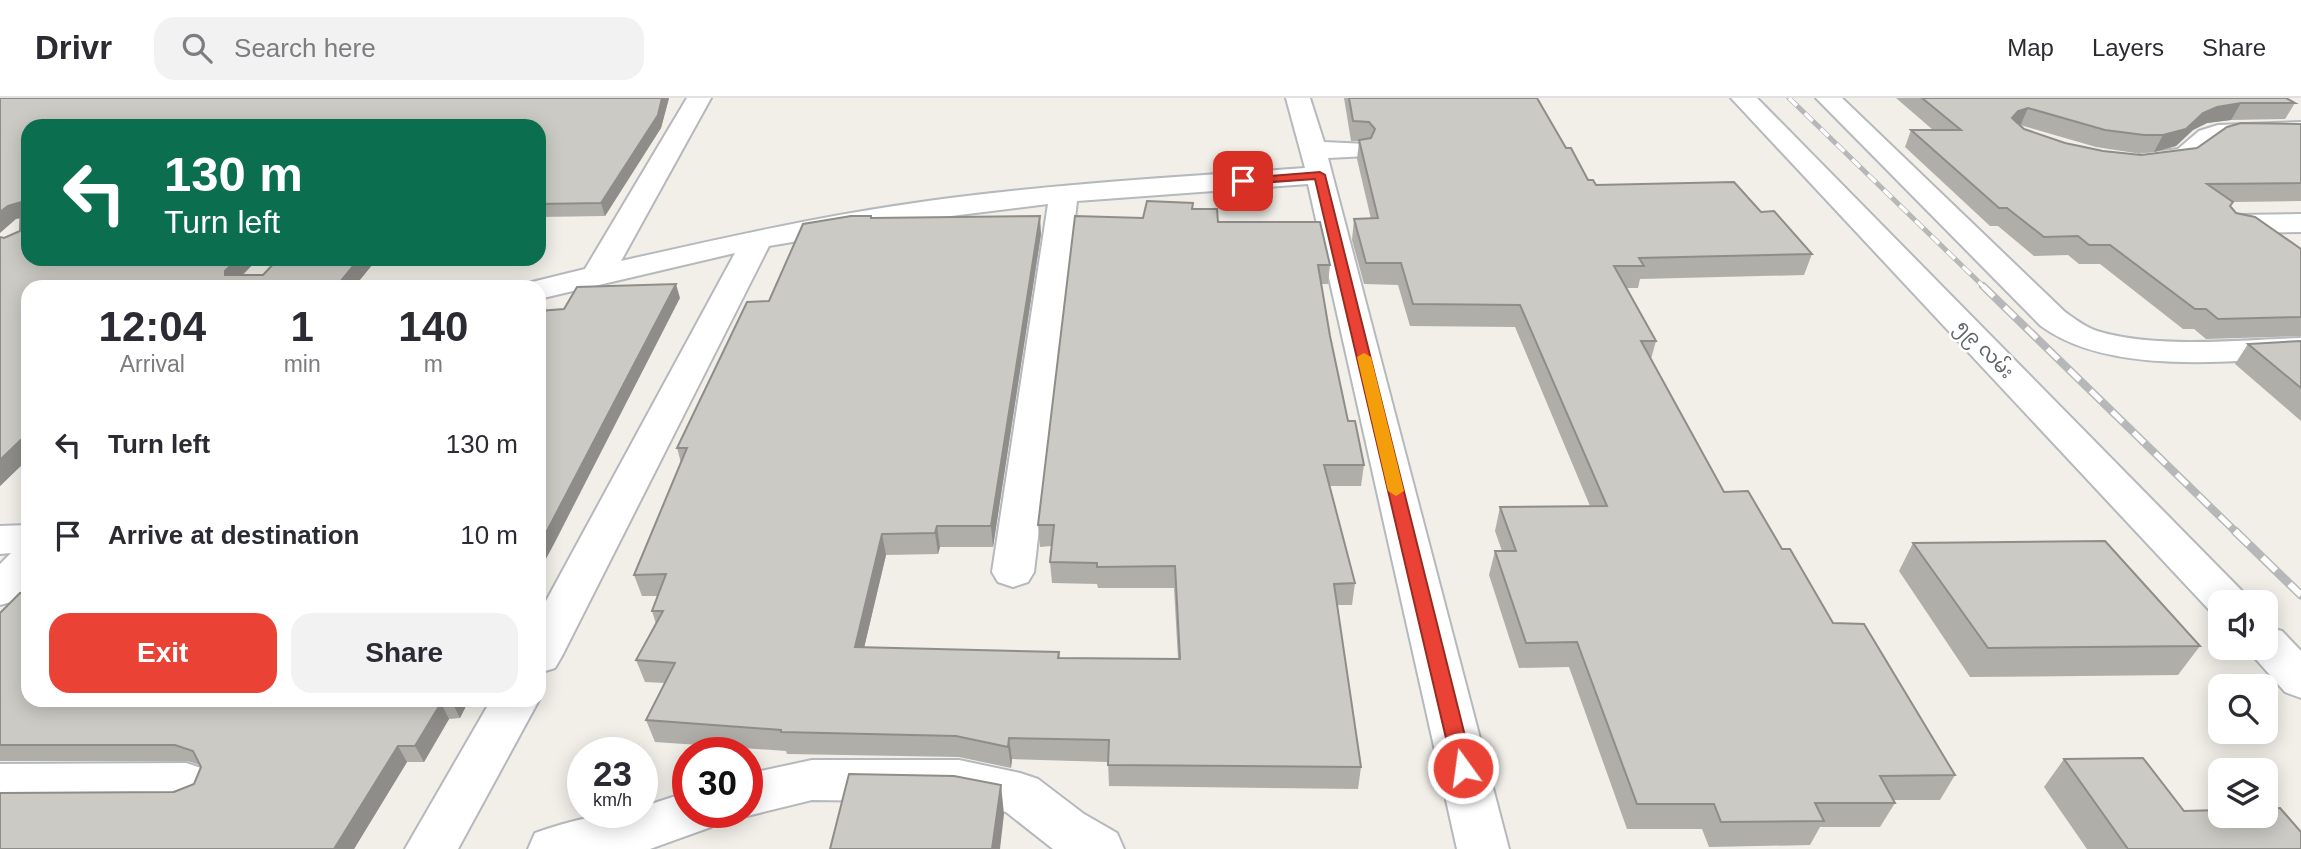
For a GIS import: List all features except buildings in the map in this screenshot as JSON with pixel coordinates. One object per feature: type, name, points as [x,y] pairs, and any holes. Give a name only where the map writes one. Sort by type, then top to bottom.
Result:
[{"type":"street","points":[[597,276],[699,98]]},
{"type":"street","points":[[1298,98],[1483,849]]},
{"type":"street","name":"၅၉ လမ်း","points":[[1743,98],[2215,590]]},
{"type":"street","points":[[1828,98],[2005,273],[2069,331],[2094,341],[2163,349],[2301,348]]},
{"type":"street","points":[[2120,160],[2180,156],[2195,150],[2208,135],[2218,133],[2301,130]]},
{"type":"street","points":[[546,288],[758,239],[927,210],[1316,163],[1357,150]]},
{"type":"street","points":[[1013,572],[1064,194]]},
{"type":"street","points":[[2237,224],[2301,223]]},
{"type":"street","points":[[546,643],[758,239]]},
{"type":"street","points":[[0,540],[21,539]]},
{"type":"street","points":[[0,590],[21,568]]},
{"type":"street","points":[[2278,656],[2301,680]]},
{"type":"street","points":[[431,849],[510,707]]},
{"type":"street","points":[[763,791],[812,780],[959,781],[1020,794],[1066,830],[1098,849]]},
{"type":"street","points":[[0,785],[186,784]]},
{"type":"street","points":[[554,849],[635,832],[672,819]]},
{"type":"railway","points":[[1789,98],[1985,288]]},
{"type":"railway","points":[[1983,286],[2237,533]]},
{"type":"railway","points":[[2235,531],[2301,595]]},
{"type":"slow traffic","points":[[1364,357],[1396,491]]},
{"type":"route","points":[[1243,181],[1320,175],[1463,768]]}]
